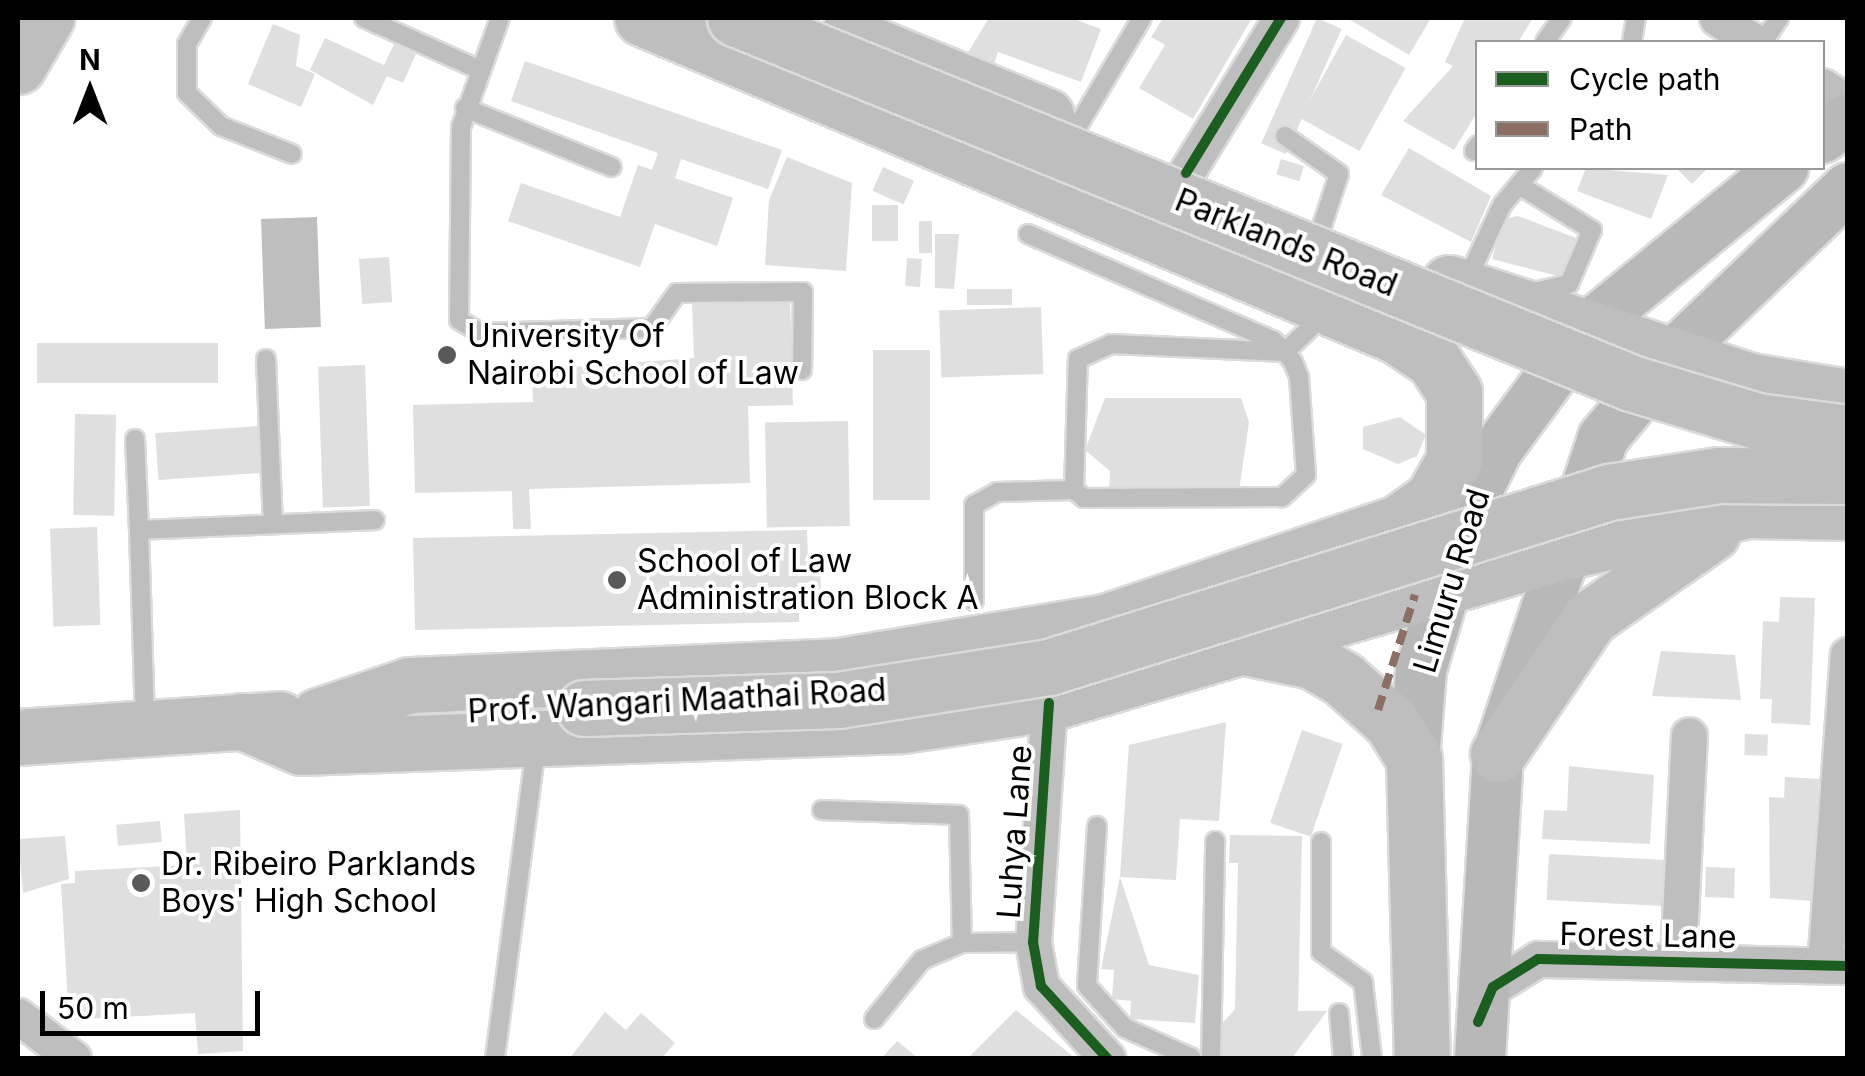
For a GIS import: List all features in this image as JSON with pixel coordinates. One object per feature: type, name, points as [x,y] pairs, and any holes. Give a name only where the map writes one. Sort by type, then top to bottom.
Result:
[{"type":"main road","points":[[18,66],[46,18]]},
{"type":"main road","points":[[318,716],[410,685],[727,675],[940,653],[1105,622],[1382,529],[1432,499],[1454,460],[1454,392],[1434,360],[1329,308],[642,18]]},
{"type":"main road","name":"Parklands Road","points":[[735,18],[1630,383],[1757,421],[1848,433]]},
{"type":"main road","points":[[804,18],[1186,173],[1320,232],[1466,278],[1585,330],[1670,358],[1848,396]]},
{"type":"main road","points":[[1825,136],[1848,120]]},
{"type":"main road","name":"Limuru Road","points":[[1422,1058],[1414,759],[1421,670],[1447,585],[1497,450],[1585,330],[1780,170]]},
{"type":"main road","points":[[1479,1040],[1482,899],[1498,754],[1559,553],[1603,438],[1670,358],[1848,188]]},
{"type":"main road","name":"Prof. Wangari Maathai Road","points":[[24,727],[145,727],[318,716],[838,700],[1048,667],[1608,492],[1719,475],[1848,476]]},
{"type":"main road","points":[[1498,754],[1590,618],[1748,510]]},
{"type":"main road","points":[[241,721],[301,747],[536,743],[760,737],[1049,704],[1559,553],[1748,510],[1848,512]]},
{"type":"main road","points":[[1239,646],[1312,661],[1343,679],[1392,722],[1414,759]]},
{"type":"street","points":[[1186,173],[1280,18]]},
{"type":"street","points":[[1825,88],[1848,103]]},
{"type":"street","points":[[1836,965],[1848,655]]},
{"type":"street","name":"Luhya Lane","points":[[1049,704],[1034,942],[1041,986],[1106,1058]]},
{"type":"street","points":[[1678,960],[1689,734]]},
{"type":"street","name":"Forest Lane","points":[[1482,899],[1494,927],[1538,959]]},
{"type":"street","name":"Forest Lane","points":[[1479,1040],[1493,987],[1538,959],[1836,965]]},
{"type":"street","points":[[18,1016],[74,1058]]},
{"type":"lane","points":[[202,18],[188,44],[188,93],[221,126],[292,154]]},
{"type":"lane","points":[[364,18],[480,70]]},
{"type":"lane","points":[[500,18],[465,108],[459,320],[481,333],[652,328],[678,293],[803,292],[802,370]]},
{"type":"lane","points":[[1076,129],[1142,18]]},
{"type":"lane","points":[[1546,40],[1562,18]]},
{"type":"lane","points":[[1744,30],[1778,18]]},
{"type":"lane","points":[[465,108],[612,168]]},
{"type":"lane","points":[[1285,136],[1338,174],[1320,232]]},
{"type":"lane","points":[[1519,185],[1585,219],[1586,258],[1570,284],[1534,292],[1466,278],[1519,185],[1531,170]]},
{"type":"lane","points":[[974,601],[974,505],[997,492],[1074,490],[1084,498],[1210,502],[1293,490],[1306,474],[1302,407],[1285,352],[1028,234]]},
{"type":"lane","points":[[1074,490],[1072,373],[1093,349],[1285,352],[1310,336],[1329,308]]},
{"type":"lane","points":[[266,360],[274,524]]},
{"type":"lane","points":[[135,439],[145,727]]},
{"type":"lane","points":[[140,530],[375,520]]},
{"type":"lane","points":[[495,1058],[536,743]]},
{"type":"lane","points":[[822,810],[959,815],[962,943]]},
{"type":"lane","points":[[1097,826],[1087,986],[1126,1028],[1192,1058]]},
{"type":"lane","points":[[1211,1058],[1215,841]]},
{"type":"lane","points":[[1320,842],[1322,952],[1363,982],[1372,1058]]},
{"type":"lane","points":[[874,1019],[922,960],[962,943],[1034,942]]},
{"type":"lane","points":[[1339,1013],[1342,1058]]},
{"type":"shaded area","points":[[317,217],[321,327],[265,329],[261,219]]},
{"type":"building","points":[[989,18],[1071,18],[1101,29],[1081,82],[998,52],[994,63],[967,54]]},
{"type":"building","points":[[1163,18],[1252,18],[1193,119],[1139,88],[1165,45],[1151,37]]},
{"type":"building","points":[[1317,18],[1342,29],[1286,154],[1261,143]]},
{"type":"building","points":[[1347,18],[1431,18],[1409,55]]},
{"type":"building","points":[[1465,18],[1533,18],[1519,40],[1475,40],[1475,116],[1454,150],[1403,121],[1453,66],[1445,62]]},
{"type":"building","points":[[273,24],[300,35],[296,66],[315,74],[301,107],[248,84]]},
{"type":"building","points":[[1346,35],[1405,68],[1359,151],[1300,118]]},
{"type":"building","points":[[325,38],[384,65],[394,44],[416,54],[403,83],[387,76],[373,105],[310,70]]},
{"type":"building","points":[[525,61],[782,150],[768,189],[681,159],[675,178],[733,198],[717,246],[655,224],[640,267],[508,221],[521,183],[620,217],[638,165],[652,170],[658,153],[511,101]]},
{"type":"building","points":[[1409,148],[1491,196],[1471,242],[1381,195]]},
{"type":"building","points":[[787,157],[852,183],[846,271],[765,265],[769,200]]},
{"type":"building","points":[[1281,159],[1304,166],[1299,181],[1276,174]]},
{"type":"building","points":[[883,167],[914,181],[903,205],[872,191]]},
{"type":"building","points":[[1585,170],[1668,175],[1651,219],[1577,191]]},
{"type":"building","points":[[1678,170],[1706,170],[1692,184]]},
{"type":"building","points":[[872,205],[898,205],[898,241],[872,241]]},
{"type":"building","points":[[1518,216],[1576,238],[1566,278],[1492,259],[1503,219]]},
{"type":"building","points":[[919,221],[932,221],[932,253],[919,253]]},
{"type":"building","points":[[935,234],[959,234],[954,289],[935,288]]},
{"type":"building","points":[[389,257],[392,302],[362,304],[359,259]]},
{"type":"building","points":[[907,258],[922,259],[920,287],[905,286]]},
{"type":"building","points":[[967,289],[1012,289],[1012,305],[967,305]]},
{"type":"building","points":[[790,298],[793,405],[748,406],[750,483],[529,489],[531,529],[513,529],[512,491],[415,493],[413,405],[533,402],[532,370],[694,358],[692,301]]},
{"type":"building","points":[[1041,307],[1043,374],[941,378],[939,311]]},
{"type":"building","points":[[37,343],[218,343],[218,383],[37,383]]},
{"type":"building","points":[[873,350],[930,350],[930,500],[873,500]]},
{"type":"building","points":[[365,365],[370,506],[323,508],[318,367]]},
{"type":"building","points":[[1105,398],[1241,398],[1249,422],[1239,491],[1109,494],[1110,471],[1085,450]]},
{"type":"building","points":[[75,414],[116,415],[114,516],[73,515]]},
{"type":"building","points":[[1400,417],[1426,435],[1417,456],[1398,464],[1363,449],[1363,427]]},
{"type":"building","points":[[848,421],[850,526],[767,527],[765,422]]},
{"type":"building","points":[[258,426],[261,473],[159,480],[155,433]]},
{"type":"building","points":[[97,527],[100,625],[53,627],[50,529]]},
{"type":"building","name":"School of Law Administration Block A","points":[[807,530],[808,558],[820,558],[821,601],[799,601],[799,622],[415,630],[413,538]]},
{"type":"building","points":[[1780,597],[1815,598],[1810,725],[1771,723],[1772,699],[1760,699],[1763,621],[1779,622]]},
{"type":"building","points":[[1661,651],[1735,655],[1741,700],[1652,696]]},
{"type":"building","points":[[1226,722],[1219,821],[1180,819],[1176,880],[1120,877],[1129,745]]},
{"type":"building","points":[[1302,730],[1343,744],[1311,837],[1270,823]]},
{"type":"building","points":[[1745,734],[1768,735],[1767,756],[1744,755]]},
{"type":"building","points":[[1569,766],[1654,775],[1650,844],[1542,839],[1544,810],[1567,811]]},
{"type":"building","points":[[1785,777],[1819,779],[1812,901],[1770,898],[1769,797],[1784,798]]},
{"type":"building","points":[[240,810],[243,1051],[198,1054],[195,1013],[69,1020],[61,884],[75,883],[75,871],[187,865],[184,814]]},
{"type":"building","points":[[160,821],[162,842],[118,846],[116,825]]},
{"type":"building","points":[[1230,835],[1302,836],[1298,1011],[1327,1011],[1292,1058],[1222,1058],[1218,1028],[1235,1009],[1238,863],[1229,863]]},
{"type":"building","points":[[65,836],[69,879],[23,893],[18,839]]},
{"type":"building","points":[[1549,854],[1680,861],[1677,907],[1547,900]]},
{"type":"building","points":[[1706,867],[1735,868],[1734,898],[1705,897]]},
{"type":"building","points":[[1120,877],[1149,965],[1199,975],[1195,1023],[1130,1019],[1131,1001],[1112,999],[1114,970],[1101,969]]},
{"type":"building","points":[[1016,1010],[1075,1058],[968,1058]]},
{"type":"building","points":[[605,1012],[626,1030],[641,1013],[675,1043],[662,1058],[570,1058]]},
{"type":"building","points":[[897,1041],[918,1058],[882,1058]]},
{"type":"marked path","points":[[1378,710],[1415,595]]},
{"type":"cycle path","points":[[1186,173],[1281,18]]},
{"type":"cycle path","points":[[1049,703],[1033,942],[1041,986],[1107,1058]]},
{"type":"cycle path","points":[[1478,1022],[1493,987],[1538,959],[1848,966]]},
{"type":"place","name":"University Of Nairobi School of Law","points":[[447,355]]},
{"type":"place","name":"School of Law Administration Block A","points":[[617,580]]},
{"type":"place","name":"Dr. Ribeiro Parklands Boys' High School","points":[[141,883]]}]
